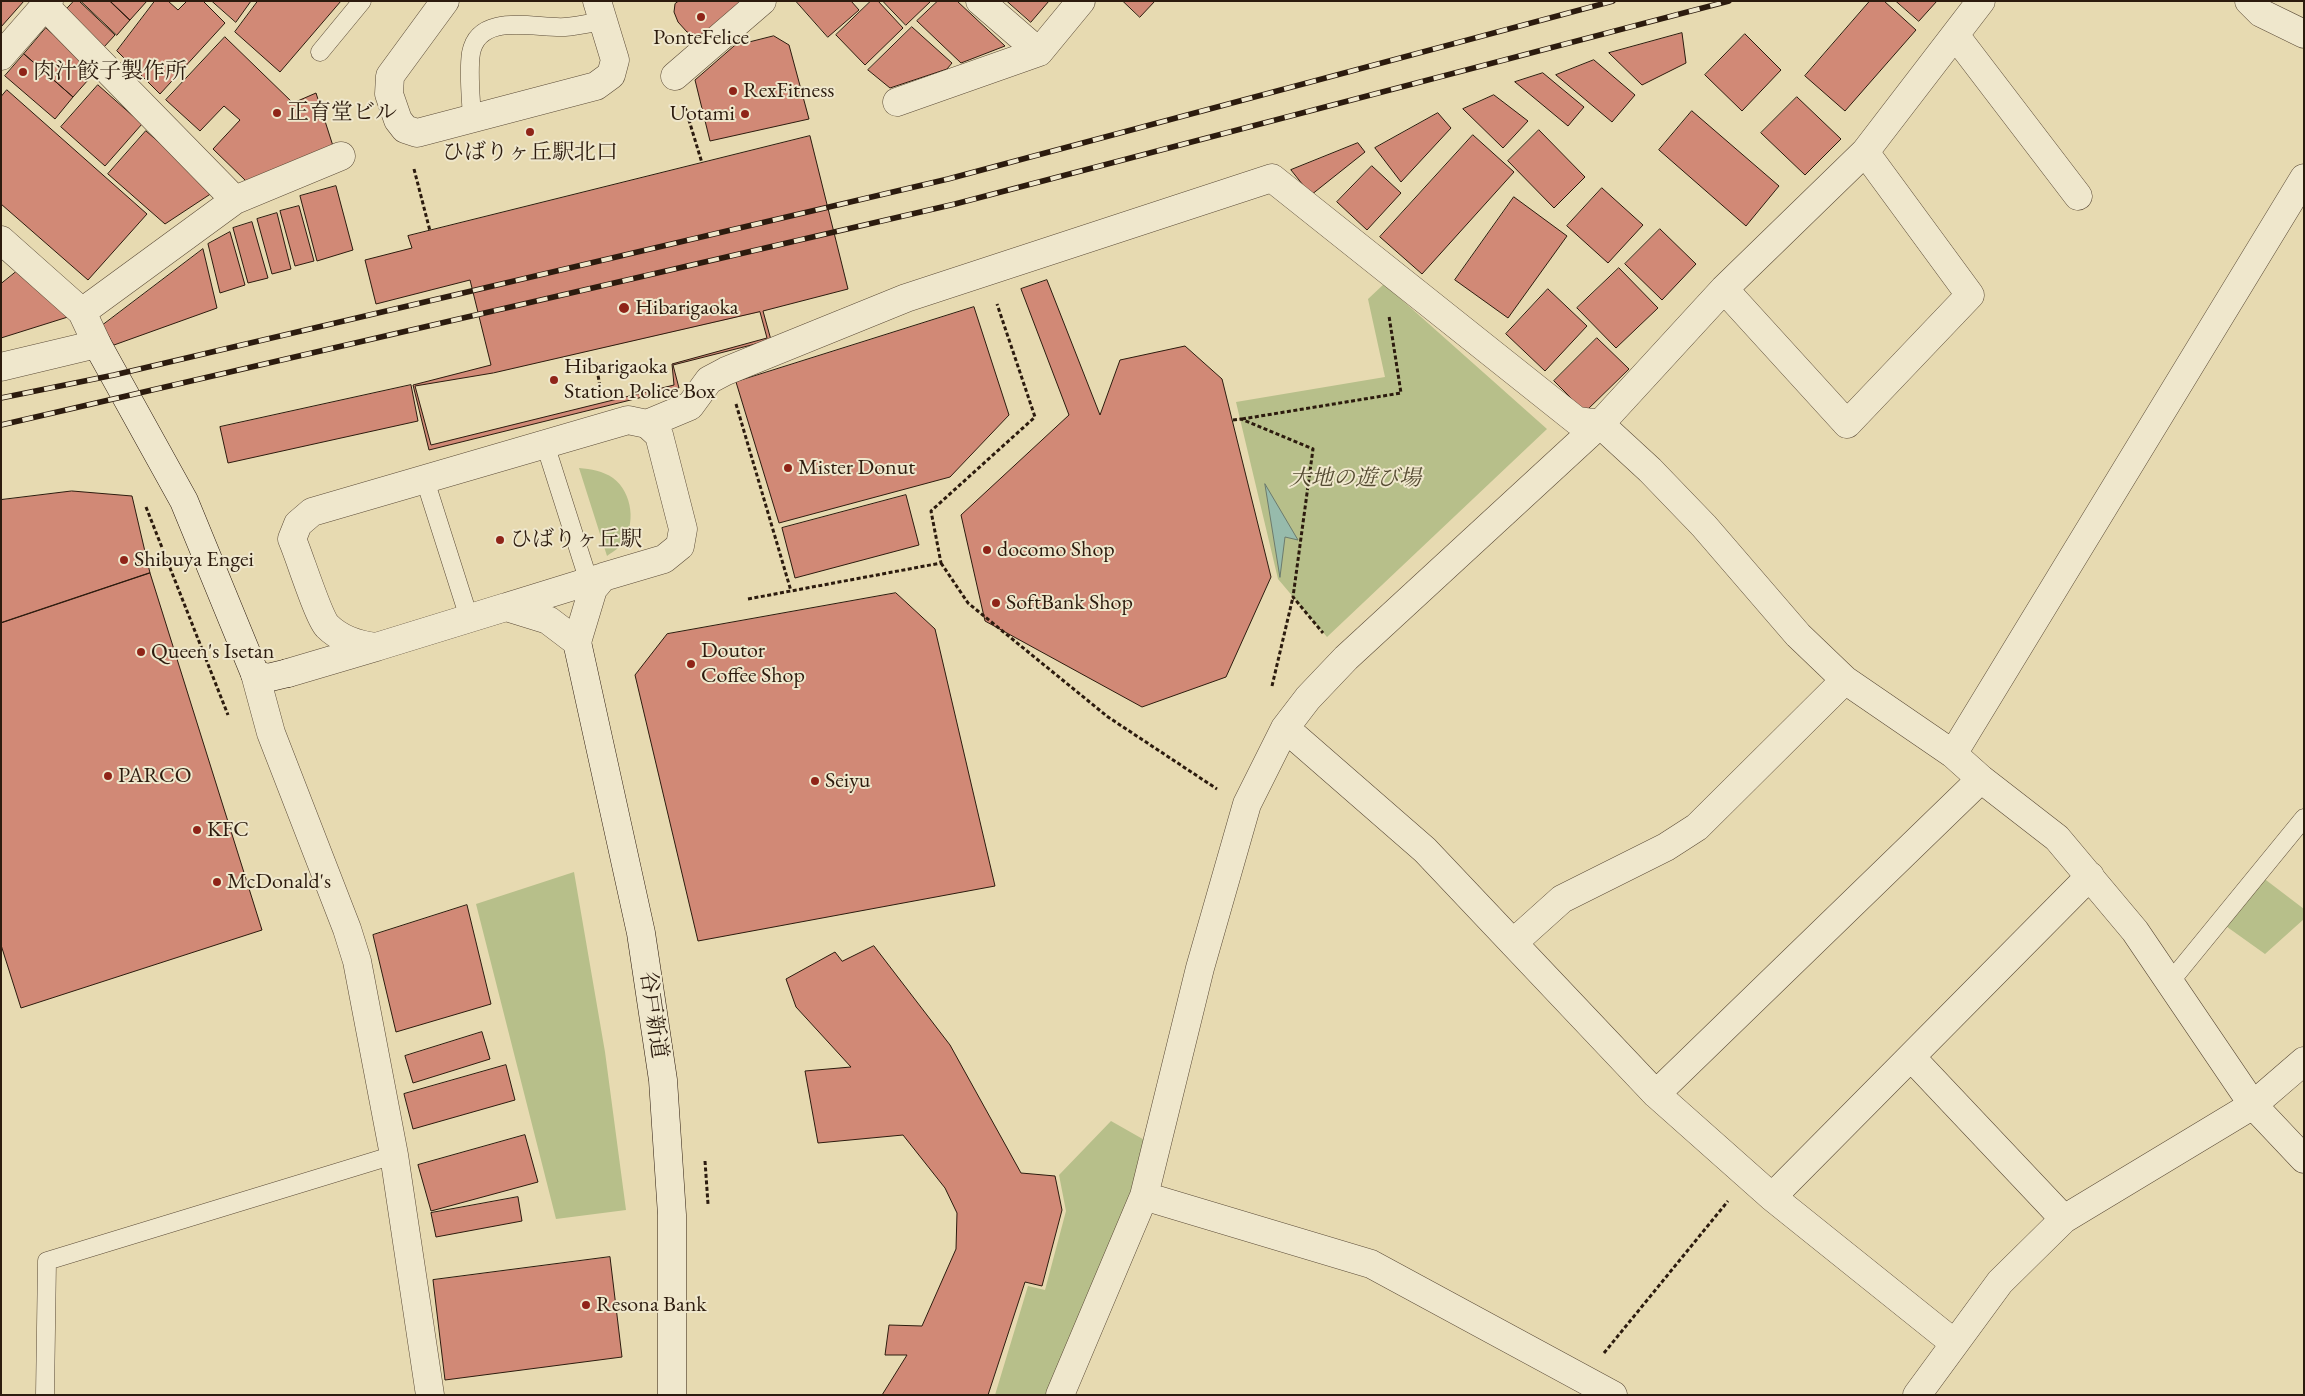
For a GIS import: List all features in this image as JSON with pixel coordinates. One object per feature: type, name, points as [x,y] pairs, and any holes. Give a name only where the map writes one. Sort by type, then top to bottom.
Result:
[{"type":"street","points":[[445,1],[390,76],[389,94],[398,120],[405,129],[417,133],[596,86],[610,76],[615,60],[600,11]]},
{"type":"street","points":[[674,76],[762,1]]},
{"type":"street","points":[[980,1],[1039,52]]},
{"type":"street","points":[[897,102],[1039,52],[1081,1]]},
{"type":"street","points":[[1060,1395],[1144,1196],[1200,968],[1247,804],[1285,728],[1308,698],[1346,658],[1600,424],[1724,289],[1865,152],[1981,1]]},
{"type":"street","points":[[2249,1],[2261,13],[2304,34]]},
{"type":"street","points":[[1,56],[47,4],[235,200]]},
{"type":"street","points":[[1955,35],[2078,196]]},
{"type":"street","points":[[1724,289],[1847,424],[1970,295],[1865,152]]},
{"type":"street","points":[[82,312],[235,200],[341,156]]},
{"type":"street","points":[[647,424],[690,406],[709,380],[726,371],[906,298],[986,270],[1272,178],[1576,421],[1600,424],[1650,470],[1704,526],[1798,635],[1845,680],[1953,754],[1981,779],[2057,838],[2135,931],[2253,1105],[2304,1159]]},
{"type":"street","points":[[1953,754],[2304,178]]},
{"type":"street","points":[[1,240],[82,312],[97,344],[184,501],[255,674],[271,733],[347,929],[357,961],[394,1155],[430,1395]]},
{"type":"street","points":[[1,367],[97,344]]},
{"type":"street","points":[[255,674],[267,678],[288,673],[376,648],[664,559],[680,546],[682,529],[659,435],[647,424],[628,420],[312,512],[298,524],[292,539],[326,625],[340,636],[361,646],[376,648]]},
{"type":"street","points":[[506,607],[548,620],[576,642],[596,580]]},
{"type":"street","points":[[288,673],[300,666],[318,645],[326,625]]},
{"type":"street","name":"谷戸新道","points":[[576,642],[641,934],[663,1080],[672,1215],[672,1395]]},
{"type":"street","points":[[1513,943],[1562,899],[1666,847],[1697,827],[1845,680]]},
{"type":"street","points":[[1285,728],[1424,850],[1656,1094],[1772,1197],[1954,1343]]},
{"type":"street","points":[[1656,1094],[1981,779]]},
{"type":"street","points":[[1772,1197],[2090,876]]},
{"type":"street","points":[[1912,1057],[2064,1219]]},
{"type":"street","points":[[1917,1395],[2000,1282],[2064,1219],[2253,1105],[2304,1061]]},
{"type":"street","points":[[1144,1196],[1371,1264],[1613,1395]]},
{"type":"lane","points":[[320,52],[366,2]]},
{"type":"lane","points":[[472,118],[471,53],[476,40],[488,29],[509,25],[564,27],[600,11]]},
{"type":"lane","points":[[545,444],[596,580]]},
{"type":"lane","points":[[425,480],[469,618]]},
{"type":"lane","points":[[2170,982],[2304,818]]},
{"type":"lane","points":[[45,1395],[47,1261],[394,1155]]},
{"type":"path","points":[[683,102],[702,163]]},
{"type":"path","points":[[414,169],[430,230]]},
{"type":"path","points":[[986,270],[1035,417],[931,511],[941,563],[968,603],[1108,717],[1218,790],[1247,804]]},
{"type":"path","points":[[1232,420],[1401,393],[1388,311]]},
{"type":"path","points":[[596,363],[600,387]]},
{"type":"path","points":[[726,371],[791,591]]},
{"type":"path","points":[[1240,419],[1313,449],[1293,597],[1272,690],[1285,728]]},
{"type":"path","points":[[142,498],[229,716]]},
{"type":"path","points":[[748,599],[941,563]]},
{"type":"path","points":[[1293,597],[1327,637]]},
{"type":"path","points":[[1582,1378],[1749,1176]]},
{"type":"green space","name":"大地の遊び場","points":[[1384,284],[1547,429],[1327,637],[1278,579],[1236,402],[1385,377],[1368,299]]},
{"type":"green space","points":[[579,468],[597,471],[613,478],[620,484],[628,500],[631,519],[626,536],[622,544],[607,556]]},
{"type":"green space","points":[[574,872],[605,1052],[626,1210],[556,1219],[476,904]]},
{"type":"green space","points":[[2262,877],[2304,909],[2304,919],[2265,954],[2223,924]]},
{"type":"green space","points":[[1111,1121],[1155,1146],[1060,1395],[995,1395],[1028,1286],[1045,1290],[1066,1211],[1059,1175]]},
{"type":"shaded area","points":[[1265,484],[1298,540],[1285,537],[1280,577]]},
{"type":"building","points":[[1,1],[24,1],[1,27]]},
{"type":"building","points":[[74,1],[79,1],[115,35],[104,47],[65,11]]},
{"type":"building","points":[[81,1],[110,1],[130,20],[117,35]]},
{"type":"building","points":[[110,1],[147,1],[130,20]]},
{"type":"building","points":[[155,1],[168,1],[178,10],[187,1],[203,1],[225,23],[160,94],[117,51]]},
{"type":"building","points":[[212,1],[251,1],[236,22]]},
{"type":"building","points":[[258,1],[341,1],[280,72],[235,32]]},
{"type":"building","name":"PonteFelice","points":[[679,1],[744,1],[708,33],[697,35],[687,32],[678,22],[674,12],[675,4]]},
{"type":"building","points":[[796,1],[851,1],[859,10],[828,37]]},
{"type":"building","points":[[871,1],[878,1],[903,28],[865,65],[836,35]]},
{"type":"building","points":[[883,1],[931,1],[906,25]]},
{"type":"building","points":[[938,1],[957,1],[1005,46],[961,63],[917,21]]},
{"type":"building","points":[[1007,1],[1049,1],[1031,22]]},
{"type":"building","points":[[1123,1],[1155,1],[1140,17]]},
{"type":"building","points":[[1870,1],[1884,1],[1916,30],[1845,111],[1805,76]]},
{"type":"building","points":[[1896,1],[1937,1],[1919,21]]},
{"type":"building","points":[[912,27],[952,63],[947,69],[890,88],[868,70]]},
{"type":"building","points":[[46,28],[96,71],[73,97],[24,54]]},
{"type":"building","points":[[1682,33],[1686,63],[1642,85],[1609,53]]},
{"type":"building","points":[[1745,34],[1781,70],[1742,111],[1705,75]]},
{"type":"building","points":[[774,36],[789,45],[809,119],[710,141],[695,80],[734,46]]},
{"type":"building","name":"正育堂ビル","points":[[225,37],[293,103],[316,93],[333,146],[246,181],[213,149],[240,120],[224,106],[200,131],[166,100]]},
{"type":"building","points":[[24,54],[73,97],[55,119],[5,76]]},
{"type":"building","points":[[1594,60],[1635,95],[1612,122],[1556,75]]},
{"type":"building","points":[[1543,73],[1584,107],[1568,126],[1515,82]]},
{"type":"building","points":[[98,85],[142,124],[105,166],[61,127]]},
{"type":"building","points":[[7,90],[147,214],[88,280],[1,204],[1,97]]},
{"type":"building","points":[[1494,95],[1528,121],[1503,148],[1463,109]]},
{"type":"building","points":[[1797,97],[1841,139],[1805,175],[1761,133]]},
{"type":"building","points":[[1692,111],[1779,186],[1746,226],[1659,150]]},
{"type":"building","points":[[1438,113],[1451,128],[1401,182],[1375,148]]},
{"type":"building","points":[[1539,130],[1585,177],[1554,208],[1508,161]]},
{"type":"building","points":[[146,131],[215,191],[165,224],[108,174]]},
{"type":"building","points":[[1473,135],[1514,172],[1422,274],[1380,237]]},
{"type":"building","points":[[810,136],[848,289],[763,311],[771,340],[673,365],[679,388],[429,450],[413,385],[491,365],[470,280],[376,304],[365,260],[412,248],[408,236]]},
{"type":"building","points":[[1358,143],[1365,152],[1311,195],[1291,170]]},
{"type":"building","points":[[1372,166],[1401,193],[1367,230],[1337,202]]},
{"type":"building","points":[[336,186],[353,250],[317,261],[300,196]]},
{"type":"building","points":[[1602,188],[1643,225],[1608,263],[1567,226]]},
{"type":"building","points":[[1514,197],[1567,236],[1508,318],[1455,280]]},
{"type":"building","points":[[299,206],[314,261],[295,266],[280,211]]},
{"type":"building","points":[[277,213],[291,269],[272,274],[257,219]]},
{"type":"building","points":[[252,222],[268,278],[248,283],[233,228]]},
{"type":"building","points":[[1660,229],[1696,264],[1662,300],[1625,264]]},
{"type":"building","points":[[230,232],[245,285],[220,293],[208,244]]},
{"type":"building","points":[[203,249],[217,308],[114,345],[99,328]]},
{"type":"building","points":[[1619,268],[1658,308],[1616,348],[1577,308]]},
{"type":"building","points":[[16,272],[71,316],[1,338],[1,284]]},
{"type":"building","points":[[1047,280],[1100,415],[1120,360],[1185,346],[1222,379],[1271,577],[1226,677],[1142,707],[985,621],[961,515],[1069,415],[1021,289]]},
{"type":"building","points":[[1548,289],[1587,326],[1545,371],[1506,334]]},
{"type":"building","points":[[974,307],[1009,415],[950,477],[779,523],[736,382]]},
{"type":"building","points":[[760,312],[767,338],[672,364],[674,385],[431,445],[415,386],[493,373]]},
{"type":"building","points":[[1597,338],[1629,369],[1585,412],[1554,381]]},
{"type":"building","points":[[411,385],[418,421],[228,463],[220,427]]},
{"type":"building","points":[[72,491],[132,496],[150,573],[1,623],[1,500]]},
{"type":"building","points":[[906,495],[919,545],[795,578],[782,528]]},
{"type":"building","name":"PARCO","points":[[150,573],[262,930],[21,1008],[1,945],[1,623]]},
{"type":"building","name":"Seiyu","points":[[896,593],[935,629],[995,886],[698,941],[635,675],[667,634]]},
{"type":"building","points":[[467,905],[491,1004],[396,1032],[373,935]]},
{"type":"building","points":[[874,946],[950,1045],[1021,1173],[1055,1176],[1062,1210],[1042,1286],[1025,1282],[988,1395],[882,1395],[907,1355],[885,1355],[889,1325],[922,1326],[956,1249],[957,1213],[945,1188],[903,1135],[818,1143],[805,1071],[851,1067],[796,1007],[786,979],[835,952],[842,961]]},
{"type":"building","points":[[482,1032],[490,1059],[413,1083],[405,1056]]},
{"type":"building","points":[[506,1065],[515,1100],[413,1129],[404,1094]]},
{"type":"building","points":[[525,1135],[538,1182],[431,1211],[418,1165]]},
{"type":"building","points":[[518,1197],[522,1221],[436,1237],[431,1213]]},
{"type":"building","points":[[610,1257],[622,1357],[445,1380],[433,1280]]},
{"type":"railway","points":[[1,398],[114,375],[948,179],[1613,1]]},
{"type":"railway","points":[[1,425],[955,204],[1729,1]]},
{"type":"place","name":"PonteFelice","points":[[701,17]]},
{"type":"place","name":"肉汁餃子製作所","points":[[23,72]]},
{"type":"place","name":"RexFitness","points":[[733,91]]},
{"type":"place","name":"正育堂ビル","points":[[277,113]]},
{"type":"place","name":"Uotami","points":[[745,114]]},
{"type":"place","name":"ひばりヶ丘駅北口","points":[[530,132]]},
{"type":"place","name":"Hibarigaoka","points":[[624,308]]},
{"type":"place","name":"Hibarigaoka Station Police Box","points":[[554,380]]},
{"type":"place","name":"Mister Donut","points":[[788,468]]},
{"type":"place","name":"ひばりヶ丘駅","points":[[500,540]]},
{"type":"place","name":"docomo Shop","points":[[987,550]]},
{"type":"place","name":"Shibuya Engei","points":[[124,560]]},
{"type":"place","name":"SoftBank Shop","points":[[996,603]]},
{"type":"place","name":"Queen's Isetan","points":[[141,652]]},
{"type":"place","name":"Doutor Coffee Shop","points":[[691,664]]},
{"type":"place","name":"PARCO","points":[[108,776]]},
{"type":"place","name":"Seiyu","points":[[815,781]]},
{"type":"place","name":"KFC","points":[[197,830]]},
{"type":"place","name":"McDonald's","points":[[217,882]]},
{"type":"place","name":"Resona Bank","points":[[586,1305]]}]
